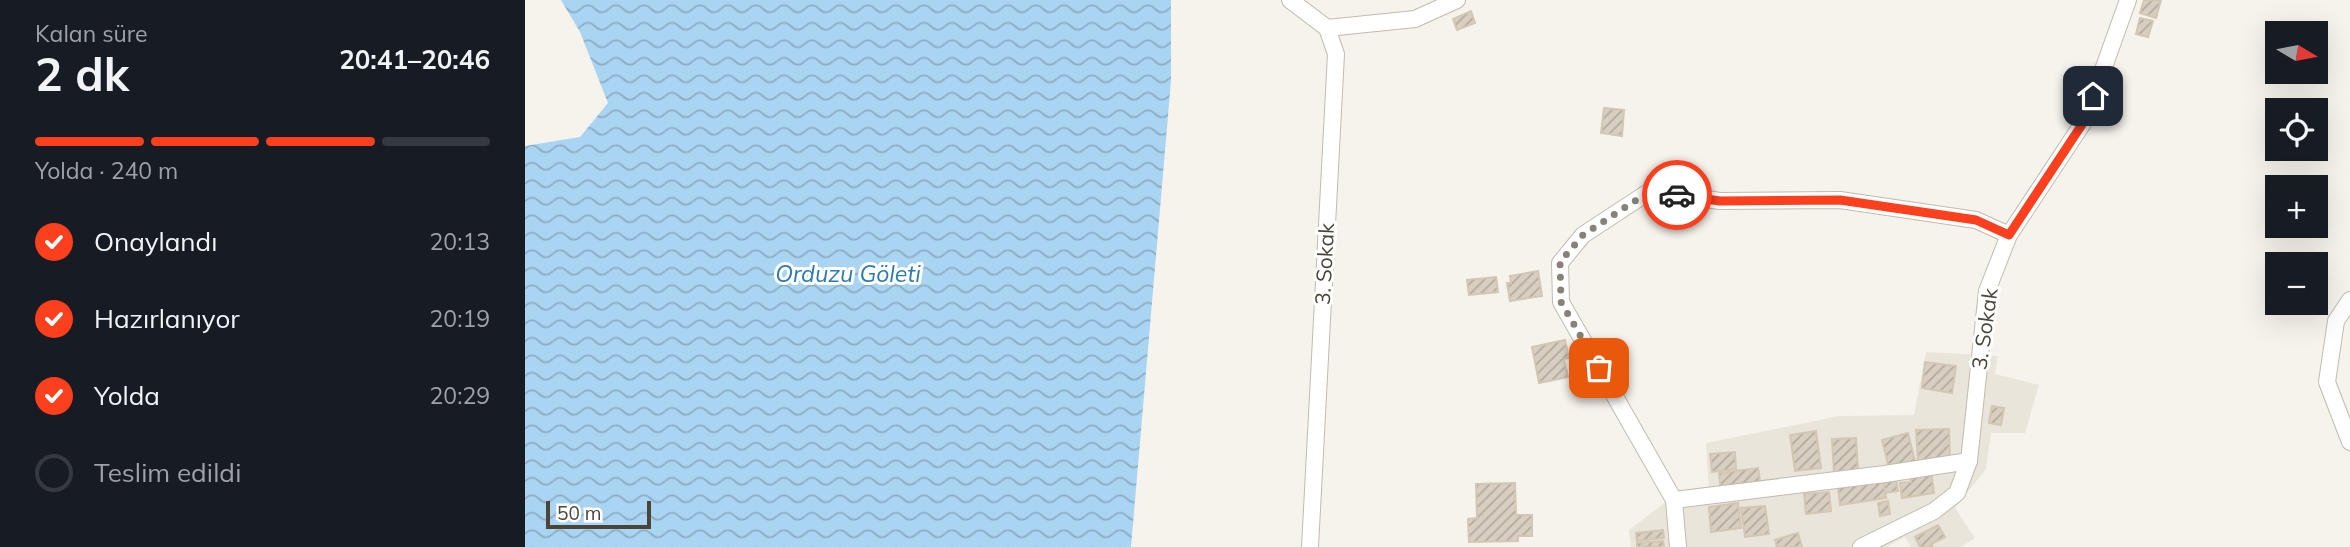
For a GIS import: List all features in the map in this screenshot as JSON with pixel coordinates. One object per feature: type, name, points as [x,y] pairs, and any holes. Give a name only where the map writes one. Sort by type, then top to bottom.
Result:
[{"type":"street","points":[[1290,0],[1327,28],[1415,19],[1457,0]]},
{"type":"street","name":"3. Sokak","points":[[1861,547],[1934,511],[1957,493],[1969,461],[1987,292],[2009,235],[2085,120],[2127,0]]},
{"type":"street","name":"3. Sokak","points":[[1310,547],[1336,54],[1327,28]]},
{"type":"street","points":[[1678,547],[1674,500],[1561,302],[1560,262],[1583,235],[1650,191],[1720,201],[1840,200],[1976,220],[2009,235]]},
{"type":"street","points":[[2350,300],[2336,321],[2327,382],[2350,442]]},
{"type":"street","points":[[1674,500],[1969,461]]},
{"type":"shaded area","points":[[1926,352],[1998,356],[1995,374],[2039,385],[2025,433],[1991,433],[1986,469],[1955,508],[1975,538],[1961,547],[1911,547],[1905,537],[1886,547],[1631,547],[1629,530],[1676,494],[1709,491],[1706,443],[1839,416],[1914,415]]},
{"type":"water","name":"Orduzu Göleti","points":[[561,0],[1171,0],[1171,81],[1131,547],[525,547],[525,146],[580,137],[608,103],[580,32]]},
{"type":"building","points":[[2144,0],[2161,0],[2156,18],[2140,13]]},
{"type":"building","points":[[1471,11],[1475,23],[1457,30],[1453,19]]},
{"type":"building","points":[[2140,18],[2153,21],[2148,37],[2136,34]]},
{"type":"building","points":[[1604,108],[1624,110],[1622,136],[1601,133]]},
{"type":"building","points":[[1538,271],[1542,296],[1510,301],[1507,283],[1511,283],[1510,276]]},
{"type":"building","points":[[1496,277],[1498,292],[1469,295],[1467,280]]},
{"type":"building","points":[[1565,340],[1569,358],[1564,359],[1568,377],[1539,383],[1532,347]]},
{"type":"building","points":[[1925,362],[1956,366],[1952,393],[1922,388]]},
{"type":"building","points":[[1992,406],[2004,408],[2001,425],[1989,423]]},
{"type":"building","points":[[1949,429],[1950,460],[1918,461],[1916,430]]},
{"type":"building","points":[[1816,431],[1821,468],[1795,471],[1790,435]]},
{"type":"building","points":[[1908,433],[1915,461],[1889,468],[1882,440]]},
{"type":"building","points":[[1856,438],[1858,471],[1834,473],[1832,439]]},
{"type":"building","points":[[1735,452],[1736,469],[1712,472],[1710,454]]},
{"type":"building","points":[[1758,468],[1761,487],[1721,492],[1719,473]]},
{"type":"building","points":[[1931,471],[1934,493],[1902,498],[1900,483],[1911,482],[1910,474]]},
{"type":"building","points":[[1896,479],[1898,491],[1885,493],[1883,481]]},
{"type":"building","points":[[1883,481],[1886,498],[1840,505],[1838,487]]},
{"type":"building","points":[[1515,483],[1516,515],[1532,515],[1532,536],[1518,536],[1518,541],[1469,542],[1468,519],[1477,518],[1476,484]]},
{"type":"building","points":[[1829,492],[1831,511],[1806,514],[1804,494]]},
{"type":"building","points":[[1888,501],[1890,514],[1880,516],[1878,503]]},
{"type":"building","points":[[1738,503],[1741,528],[1711,532],[1709,507]]},
{"type":"building","points":[[1765,506],[1769,534],[1745,537],[1741,508]]},
{"type":"building","points":[[1938,525],[1945,537],[1931,544],[1933,547],[1920,547],[1915,537]]},
{"type":"building","points":[[1663,530],[1664,538],[1637,541],[1636,533]]},
{"type":"building","points":[[1798,533],[1802,547],[1777,547],[1775,540]]},
{"type":"building","points":[[1663,541],[1664,547],[1637,547],[1637,543]]},
{"type":"way so far","points":[[1599,368],[1561,302],[1560,262],[1583,235],[1650,191],[1677,195]]},
{"type":"route","points":[[1677,195],[1720,201],[1840,200],[1976,220],[2009,235],[2085,120],[2093,96]]}]
